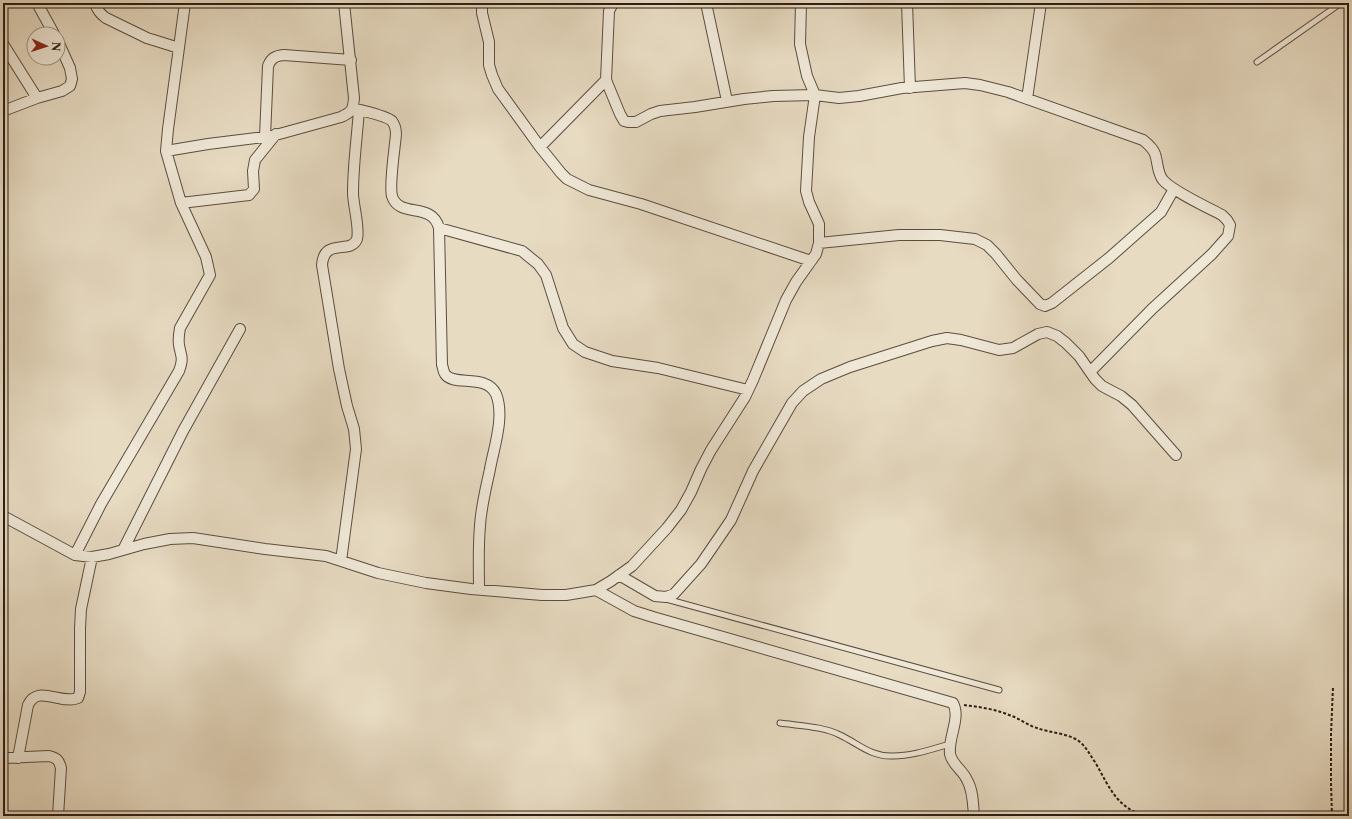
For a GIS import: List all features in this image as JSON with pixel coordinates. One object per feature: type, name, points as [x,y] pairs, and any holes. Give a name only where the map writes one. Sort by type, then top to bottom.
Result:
[{"type":"street","points":[[37,3],[50,26]]},
{"type":"street","points":[[95,3],[102,16],[147,38],[179,48]]},
{"type":"street","points":[[75,554],[101,504],[179,371],[183,357],[179,346],[180,328],[210,275],[206,257],[181,203],[166,151],[185,3]]},
{"type":"street","points":[[341,561],[356,450],[354,429],[338,369],[322,257],[328,250],[351,245],[356,241],[358,233],[353,195],[356,109],[344,3]]},
{"type":"street","points":[[482,3],[482,13],[489,42],[489,65],[498,89],[540,147],[561,173],[571,181],[584,188],[641,204],[811,261]]},
{"type":"street","points":[[613,3],[609,11],[606,80],[624,121],[636,122],[660,111],[695,107],[727,101],[773,96],[815,95],[839,98],[910,88],[965,83],[987,87],[1027,99],[1143,140],[1155,153],[1160,174],[1164,181],[1174,189],[1222,215],[1230,225],[1228,236],[1212,254],[1152,309],[1090,372]]},
{"type":"street","points":[[706,3],[727,101]]},
{"type":"street","points":[[3,516],[75,554],[92,557],[170,539],[193,538],[265,549],[326,556],[378,573],[426,583],[479,590],[542,596],[566,595],[596,590],[632,566],[667,528],[681,510],[691,492],[700,469],[748,390],[786,300],[816,254],[819,243],[819,224],[809,202],[806,191],[809,137],[815,95],[807,76],[800,44],[801,3]]},
{"type":"street","points":[[906,3],[910,88]]},
{"type":"street","points":[[1027,99],[1041,3]]},
{"type":"street","points":[[3,44],[37,98]]},
{"type":"street","points":[[265,137],[268,66],[271,60],[276,56],[284,55],[351,60]]},
{"type":"street","points":[[3,111],[37,98],[62,91],[70,86],[72,79],[70,68],[66,59]]},
{"type":"street","points":[[540,147],[606,80]]},
{"type":"street","points":[[166,151],[265,137],[341,117],[356,109],[386,118],[391,121],[395,128],[396,134],[392,183],[394,202],[400,207],[429,214],[434,218],[439,228],[442,365],[445,374],[451,378],[487,385],[495,392],[498,402],[499,423],[485,492],[480,526],[479,590]]},
{"type":"street","points":[[181,203],[249,195],[254,189],[253,171],[255,160],[276,134]]},
{"type":"street","points":[[819,243],[899,235],[975,239],[987,245],[1017,280],[1040,304],[1045,306],[1052,303],[1131,239],[1160,212],[1174,189]]},
{"type":"street","points":[[439,228],[522,251],[538,264],[546,274],[563,328],[573,344],[585,352],[612,361],[658,368],[748,390]]},
{"type":"street","points":[[123,550],[183,431],[240,329]]},
{"type":"street","points":[[619,575],[655,596],[666,597],[674,594],[701,564],[731,520],[753,471],[792,403],[803,391],[821,379],[850,367],[932,341],[947,338],[999,350],[1013,348],[1038,334],[1046,332],[1057,336],[1079,356],[1102,386],[1121,396],[1132,405],[1176,455]]},
{"type":"street","points":[[18,758],[28,705],[31,698],[36,695],[44,695],[70,700],[78,698],[80,692],[81,609],[92,557]]},
{"type":"street","points":[[596,590],[640,613],[952,702],[956,708],[950,744],[950,754],[953,763],[967,778],[973,802],[974,816]]},
{"type":"street","points":[[3,758],[49,756],[59,761],[61,768],[58,816]]},
{"type":"lane","points":[[1257,62],[1341,3]]},
{"type":"lane","points":[[655,596],[999,690]]},
{"type":"lane","points":[[780,723],[824,730],[840,735],[873,753],[893,756],[910,754],[950,744]]},
{"type":"path","points":[[1332,816],[1331,776],[1333,687]]},
{"type":"path","points":[[952,702],[990,709],[1010,715],[1034,728],[1080,741],[1086,748],[1112,793],[1124,806],[1136,813],[1146,816]]}]
